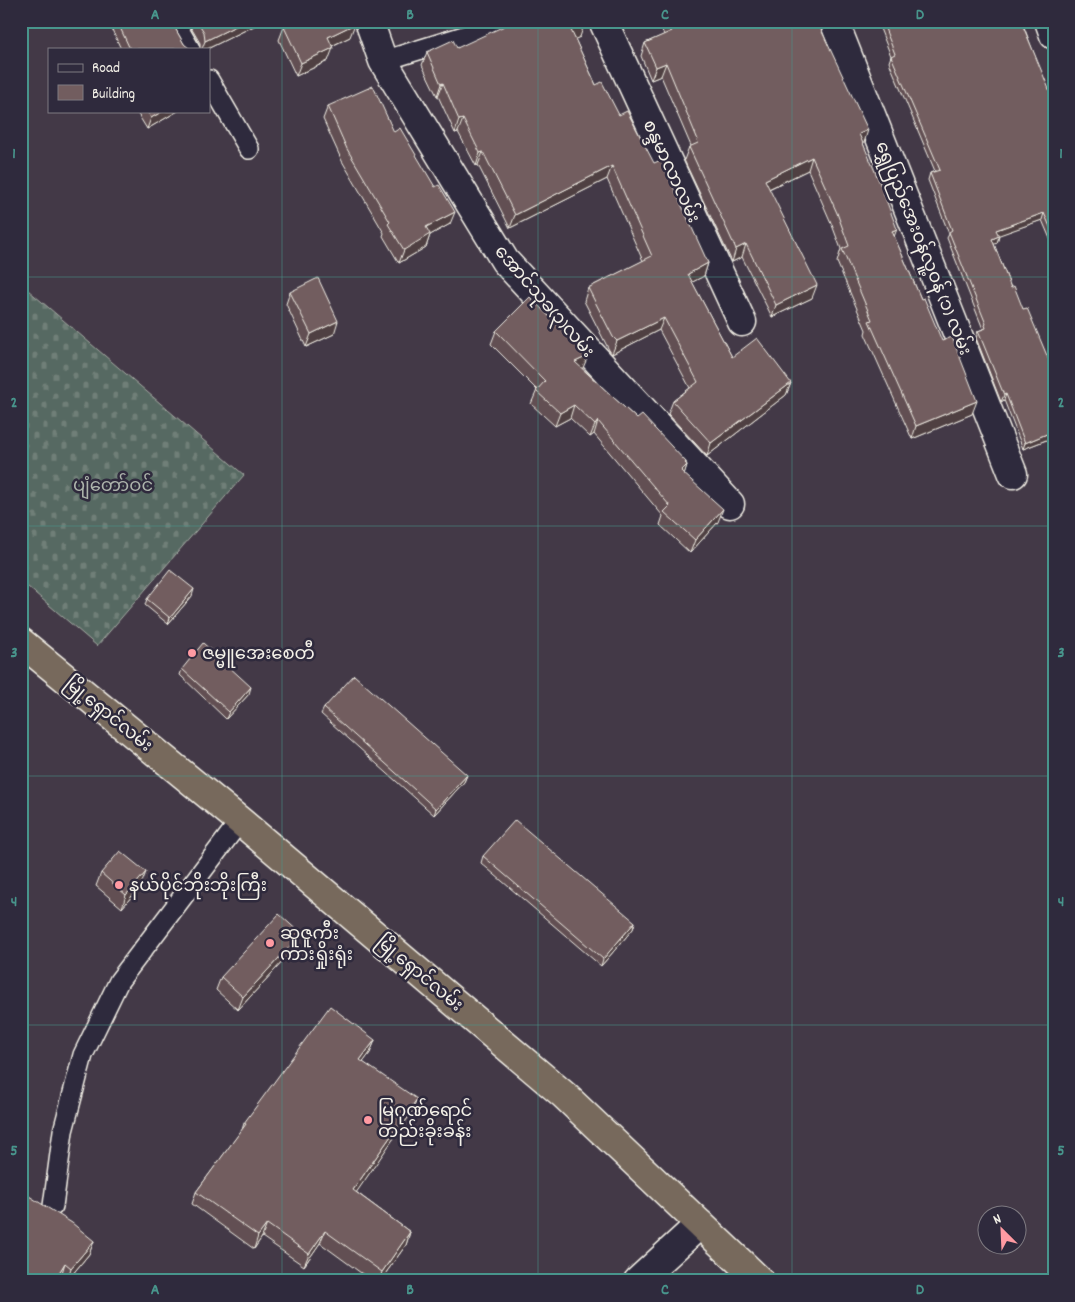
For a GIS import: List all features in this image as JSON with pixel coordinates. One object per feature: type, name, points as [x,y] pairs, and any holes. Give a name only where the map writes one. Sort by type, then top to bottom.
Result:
[{"type":"highway","name":"မြို့ရှောင်လမ်း","points":[[21,642],[240,821],[564,1095],[760,1281]]},
{"type":"street","name":"အောင်သုခ(၃)လမ်း","points":[[368,21],[383,61],[505,261],[730,504]]},
{"type":"street","name":"စန္ဒမာလာလမ်း","points":[[603,21],[742,322]]},
{"type":"street","name":"ရွှေပြည်အေးဝန်လူ့ဝန် (၁) လမ်း","points":[[834,21],[1013,474]]},
{"type":"street","points":[[1049,21],[1054,34]]},
{"type":"street","points":[[638,1281],[700,1224]]},
{"type":"lane","points":[[174,21],[189,48]]},
{"type":"lane","points":[[383,61],[512,21]]},
{"type":"lane","points":[[210,82],[249,149]]},
{"type":"lane","points":[[53,1206],[63,1131],[83,1055],[115,989],[119,981],[240,821]]},
{"type":"green space","name":"ပျံတော်ဝင်","points":[[21,284],[244,475],[97,646],[21,581]]},
{"type":"building","points":[[117,21],[171,21],[184,44],[189,48],[130,48]]},
{"type":"building","points":[[197,21],[246,21],[205,41],[204,32]]},
{"type":"building","points":[[297,21],[353,21],[355,24],[328,37],[333,48],[301,63],[284,27]]},
{"type":"building","points":[[515,21],[583,21],[584,25],[571,30],[596,85],[602,82],[619,115],[627,111],[654,163],[661,160],[708,263],[688,274],[732,357],[757,338],[791,383],[711,443],[673,401],[698,382],[664,318],[617,341],[613,337],[588,288],[652,256],[612,166],[515,215],[483,152],[480,153],[463,119],[459,120],[443,83],[441,84],[427,52],[453,40],[457,48]]},
{"type":"building","points":[[668,21],[817,21],[868,130],[859,134],[897,229],[892,231],[921,299],[924,298],[942,341],[952,337],[977,401],[916,426],[869,321],[872,320],[842,249],[849,246],[837,213],[812,157],[765,180],[817,285],[776,305],[746,244],[736,249],[689,147],[698,143],[698,140],[666,63],[656,67],[645,43],[672,31]]},
{"type":"building","points":[[882,21],[1023,21],[1025,25],[1023,26],[1051,94],[1054,107],[1054,236],[1044,213],[996,230],[999,236],[992,239],[1011,288],[1014,286],[1023,309],[1027,308],[1054,369],[1054,431],[1025,443],[978,331],[986,328],[986,324],[949,232],[952,230],[930,173],[940,170],[891,56],[895,54]]},
{"type":"building","points":[[373,86],[394,132],[400,128],[435,187],[439,185],[455,212],[426,227],[430,234],[404,250],[388,224],[390,222],[347,149],[328,106]]},
{"type":"building","points":[[148,112],[161,112],[151,118]]},
{"type":"building","points":[[318,278],[338,321],[311,334],[290,292]]},
{"type":"building","points":[[530,297],[588,356],[575,362],[637,419],[642,415],[686,462],[687,465],[681,471],[723,509],[695,540],[664,512],[670,506],[598,421],[595,425],[574,405],[560,413],[536,391],[545,381],[496,331]]},
{"type":"building","points":[[170,570],[194,589],[170,618],[147,599]]},
{"type":"building","points":[[203,643],[251,687],[229,712],[182,669]]},
{"type":"building","points":[[354,675],[467,775],[436,809],[324,708]]},
{"type":"building","points":[[515,820],[635,922],[603,959],[483,856]]},
{"type":"building","points":[[120,851],[146,872],[126,895],[101,873]]},
{"type":"building","points":[[279,914],[301,934],[243,997],[221,977]]},
{"type":"building","points":[[330,1006],[375,1040],[360,1060],[417,1099],[353,1190],[410,1232],[382,1272],[325,1231],[309,1254],[267,1224],[258,1236],[196,1192]]},
{"type":"building","points":[[21,1191],[72,1223],[94,1241],[71,1268],[65,1263],[54,1281],[21,1281]]},
{"type":"place","name":"ဇမ္မူအေးစေတီ","points":[[192,653]]},
{"type":"place","name":"နယ်ပိုင်ဘိုးဘိုးကြီး","points":[[119,885]]},
{"type":"place","name":"ဆူဇူကီး ကားရှိုးရုံး","points":[[270,943]]},
{"type":"place","name":"မြဂုဏ်ရောင် တည်းခိုးခန်း","points":[[368,1120]]}]
